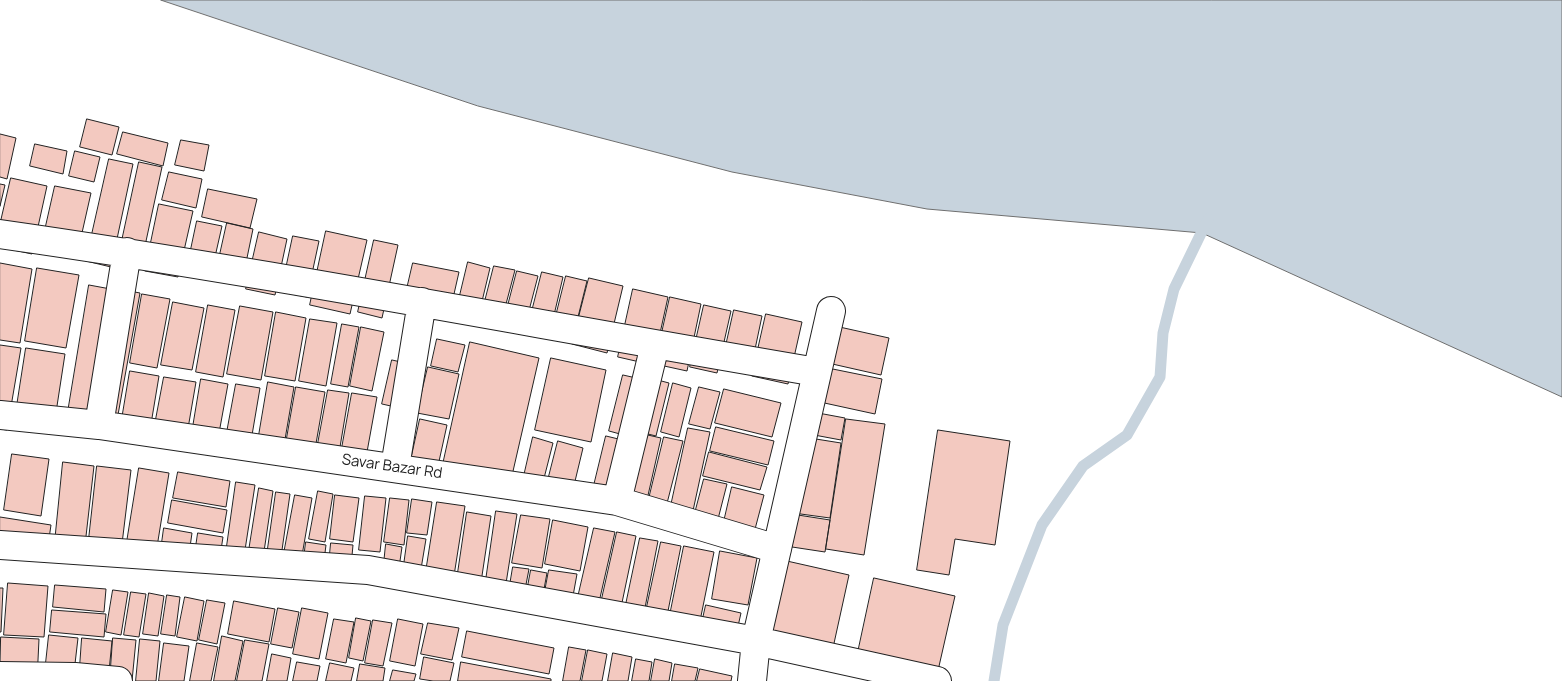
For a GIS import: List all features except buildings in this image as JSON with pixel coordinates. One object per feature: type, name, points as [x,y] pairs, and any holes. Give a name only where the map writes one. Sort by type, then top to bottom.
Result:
[{"type":"street","points":[[0,234],[127,252],[817,372]]},
{"type":"street","points":[[99,425],[127,252]]},
{"type":"street","points":[[395,467],[422,302]]},
{"type":"street","points":[[752,681],[756,640],[831,311]]},
{"type":"street","points":[[617,501],[655,345]]},
{"type":"street","name":"Savar Bazar Rd","points":[[0,415],[99,425],[617,501],[777,549]]},
{"type":"street","points":[[0,545],[368,570],[756,640],[937,681]]},
{"type":"street","points":[[0,676],[75,677],[118,681]]},
{"type":"shaded area","points":[[161,0],[1562,0],[1562,397],[1202,233],[927,209],[732,172],[478,106]]},
{"type":"waterway","points":[[994,681],[1003,625],[1042,525],[1083,466],[1127,435],[1160,377],[1163,333],[1174,289],[1208,219]]}]
